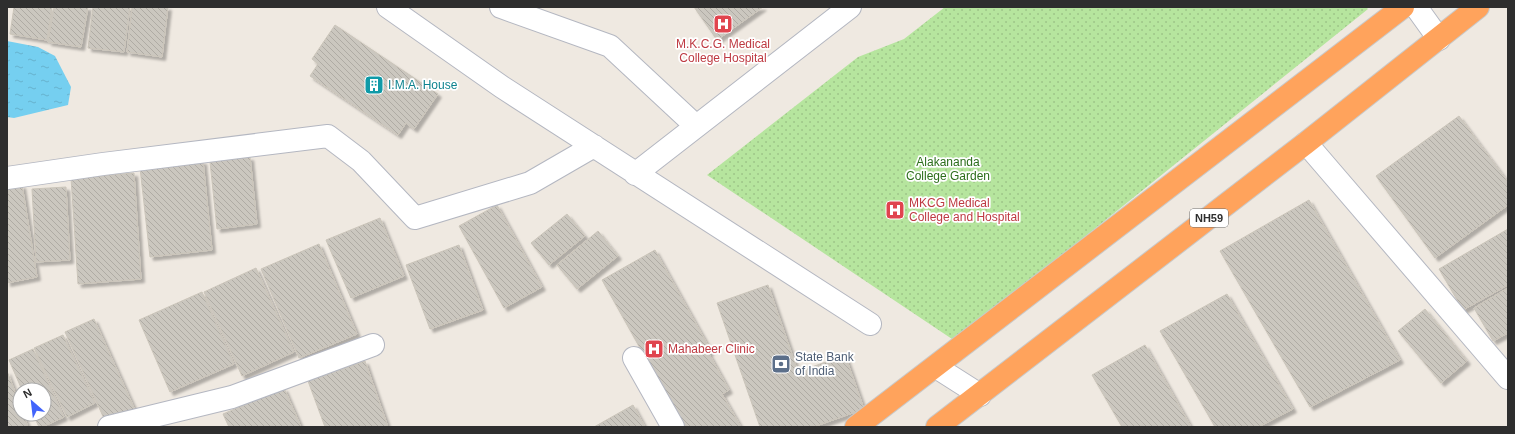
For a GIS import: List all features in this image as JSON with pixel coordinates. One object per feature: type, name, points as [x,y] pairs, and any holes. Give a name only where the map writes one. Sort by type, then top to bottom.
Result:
[{"type":"highway","points":[[856,427],[1403,7]]},
{"type":"highway","name":"NH59","points":[[937,427],[1306,143],[1478,7]]},
{"type":"street","points":[[388,7],[502,88],[870,324]]},
{"type":"street","points":[[501,7],[610,46],[696,126]]},
{"type":"street","points":[[635,174],[850,7]]},
{"type":"street","points":[[1416,7],[1439,39]]},
{"type":"street","points":[[7,178],[102,164],[328,136],[361,161],[415,218],[530,183],[594,146]]},
{"type":"street","points":[[1306,143],[1508,378]]},
{"type":"street","points":[[110,427],[232,397],[373,344]]},
{"type":"street","points":[[634,358],[673,427]]},
{"type":"street","points":[[936,367],[980,395]]},
{"type":"green space","name":"Alakananda College Garden","points":[[945,7],[1366,7],[1368,9],[955,341],[707,175],[858,57],[904,39]]},
{"type":"water","points":[[7,41],[38,47],[55,56],[71,87],[68,105],[14,118],[7,117]]},
{"type":"building","points":[[14,7],[52,7],[47,40],[10,34]]},
{"type":"building","points":[[54,7],[88,7],[81,47],[48,42]]},
{"type":"building","points":[[93,7],[130,7],[124,52],[88,48]]},
{"type":"building","points":[[132,7],[168,7],[162,57],[127,52]]},
{"type":"building","name":"M.K.C.G. Medical College Hospital","points":[[694,7],[763,7],[717,40]]},
{"type":"building","name":"I.M.A. House","points":[[335,25],[438,94],[414,129],[406,123],[398,135],[310,76],[318,64],[312,59]]},
{"type":"building","points":[[1459,116],[1508,182],[1508,205],[1435,258],[1376,176]]},
{"type":"building","points":[[250,157],[257,224],[217,229],[210,162]]},
{"type":"building","points":[[203,161],[212,250],[150,257],[140,168]]},
{"type":"building","points":[[134,173],[141,279],[78,284],[71,178]]},
{"type":"building","points":[[22,185],[37,277],[7,283],[7,188]]},
{"type":"building","points":[[66,187],[70,260],[36,262],[32,189]]},
{"type":"building","points":[[1309,200],[1400,360],[1310,407],[1220,251]]},
{"type":"building","points":[[497,205],[542,287],[504,308],[459,226]]},
{"type":"building","points":[[567,214],[585,236],[549,265],[531,243]]},
{"type":"building","points":[[380,218],[404,276],[351,298],[326,240]]},
{"type":"building","points":[[1508,229],[1508,285],[1463,310],[1439,269]]},
{"type":"building","points":[[598,231],[618,256],[577,289],[557,265]]},
{"type":"building","points":[[319,244],[357,334],[299,358],[261,269]]},
{"type":"building","points":[[459,245],[483,310],[430,329],[406,265]]},
{"type":"building","points":[[655,250],[711,351],[708,352],[729,390],[722,394],[741,427],[684,427],[602,280]]},
{"type":"building","points":[[256,268],[294,352],[242,376],[204,292]]},
{"type":"building","points":[[768,285],[798,372],[845,355],[864,409],[813,427],[760,427],[717,303]]},
{"type":"building","points":[[1508,288],[1508,333],[1493,341],[1474,308]]},
{"type":"building","points":[[202,292],[234,364],[170,392],[139,320]]},
{"type":"building","points":[[1227,294],[1293,409],[1258,427],[1215,427],[1160,331]]},
{"type":"building","points":[[1425,309],[1467,361],[1441,383],[1398,331]]},
{"type":"building","points":[[94,319],[135,410],[106,423],[65,332]]},
{"type":"building","points":[[63,335],[95,403],[67,417],[52,386],[52,382],[50,382],[34,348]]},
{"type":"building","points":[[1145,345],[1191,427],[1122,427],[1092,375]]},
{"type":"building","points":[[33,349],[48,382],[19,382],[9,360]]},
{"type":"building","points":[[365,361],[388,427],[325,427],[308,381]]},
{"type":"building","points":[[7,371],[12,384],[12,422],[26,422],[28,427],[7,427]]},
{"type":"building","points":[[284,388],[301,427],[229,427],[223,414]]},
{"type":"building","points":[[52,391],[64,417],[42,427],[39,427],[37,422],[52,422]]},
{"type":"building","points":[[633,405],[645,427],[594,427]]},
{"type":"place","name":"M.K.C.G. Medical College Hospital","points":[[723,24]]},
{"type":"place","name":"I.M.A. House","points":[[374,85]]},
{"type":"place","name":"MKCG Medical College and Hospital","points":[[895,210]]},
{"type":"place","name":"Mahabeer Clinic","points":[[654,349]]},
{"type":"place","name":"State Bank of India","points":[[781,364]]}]
